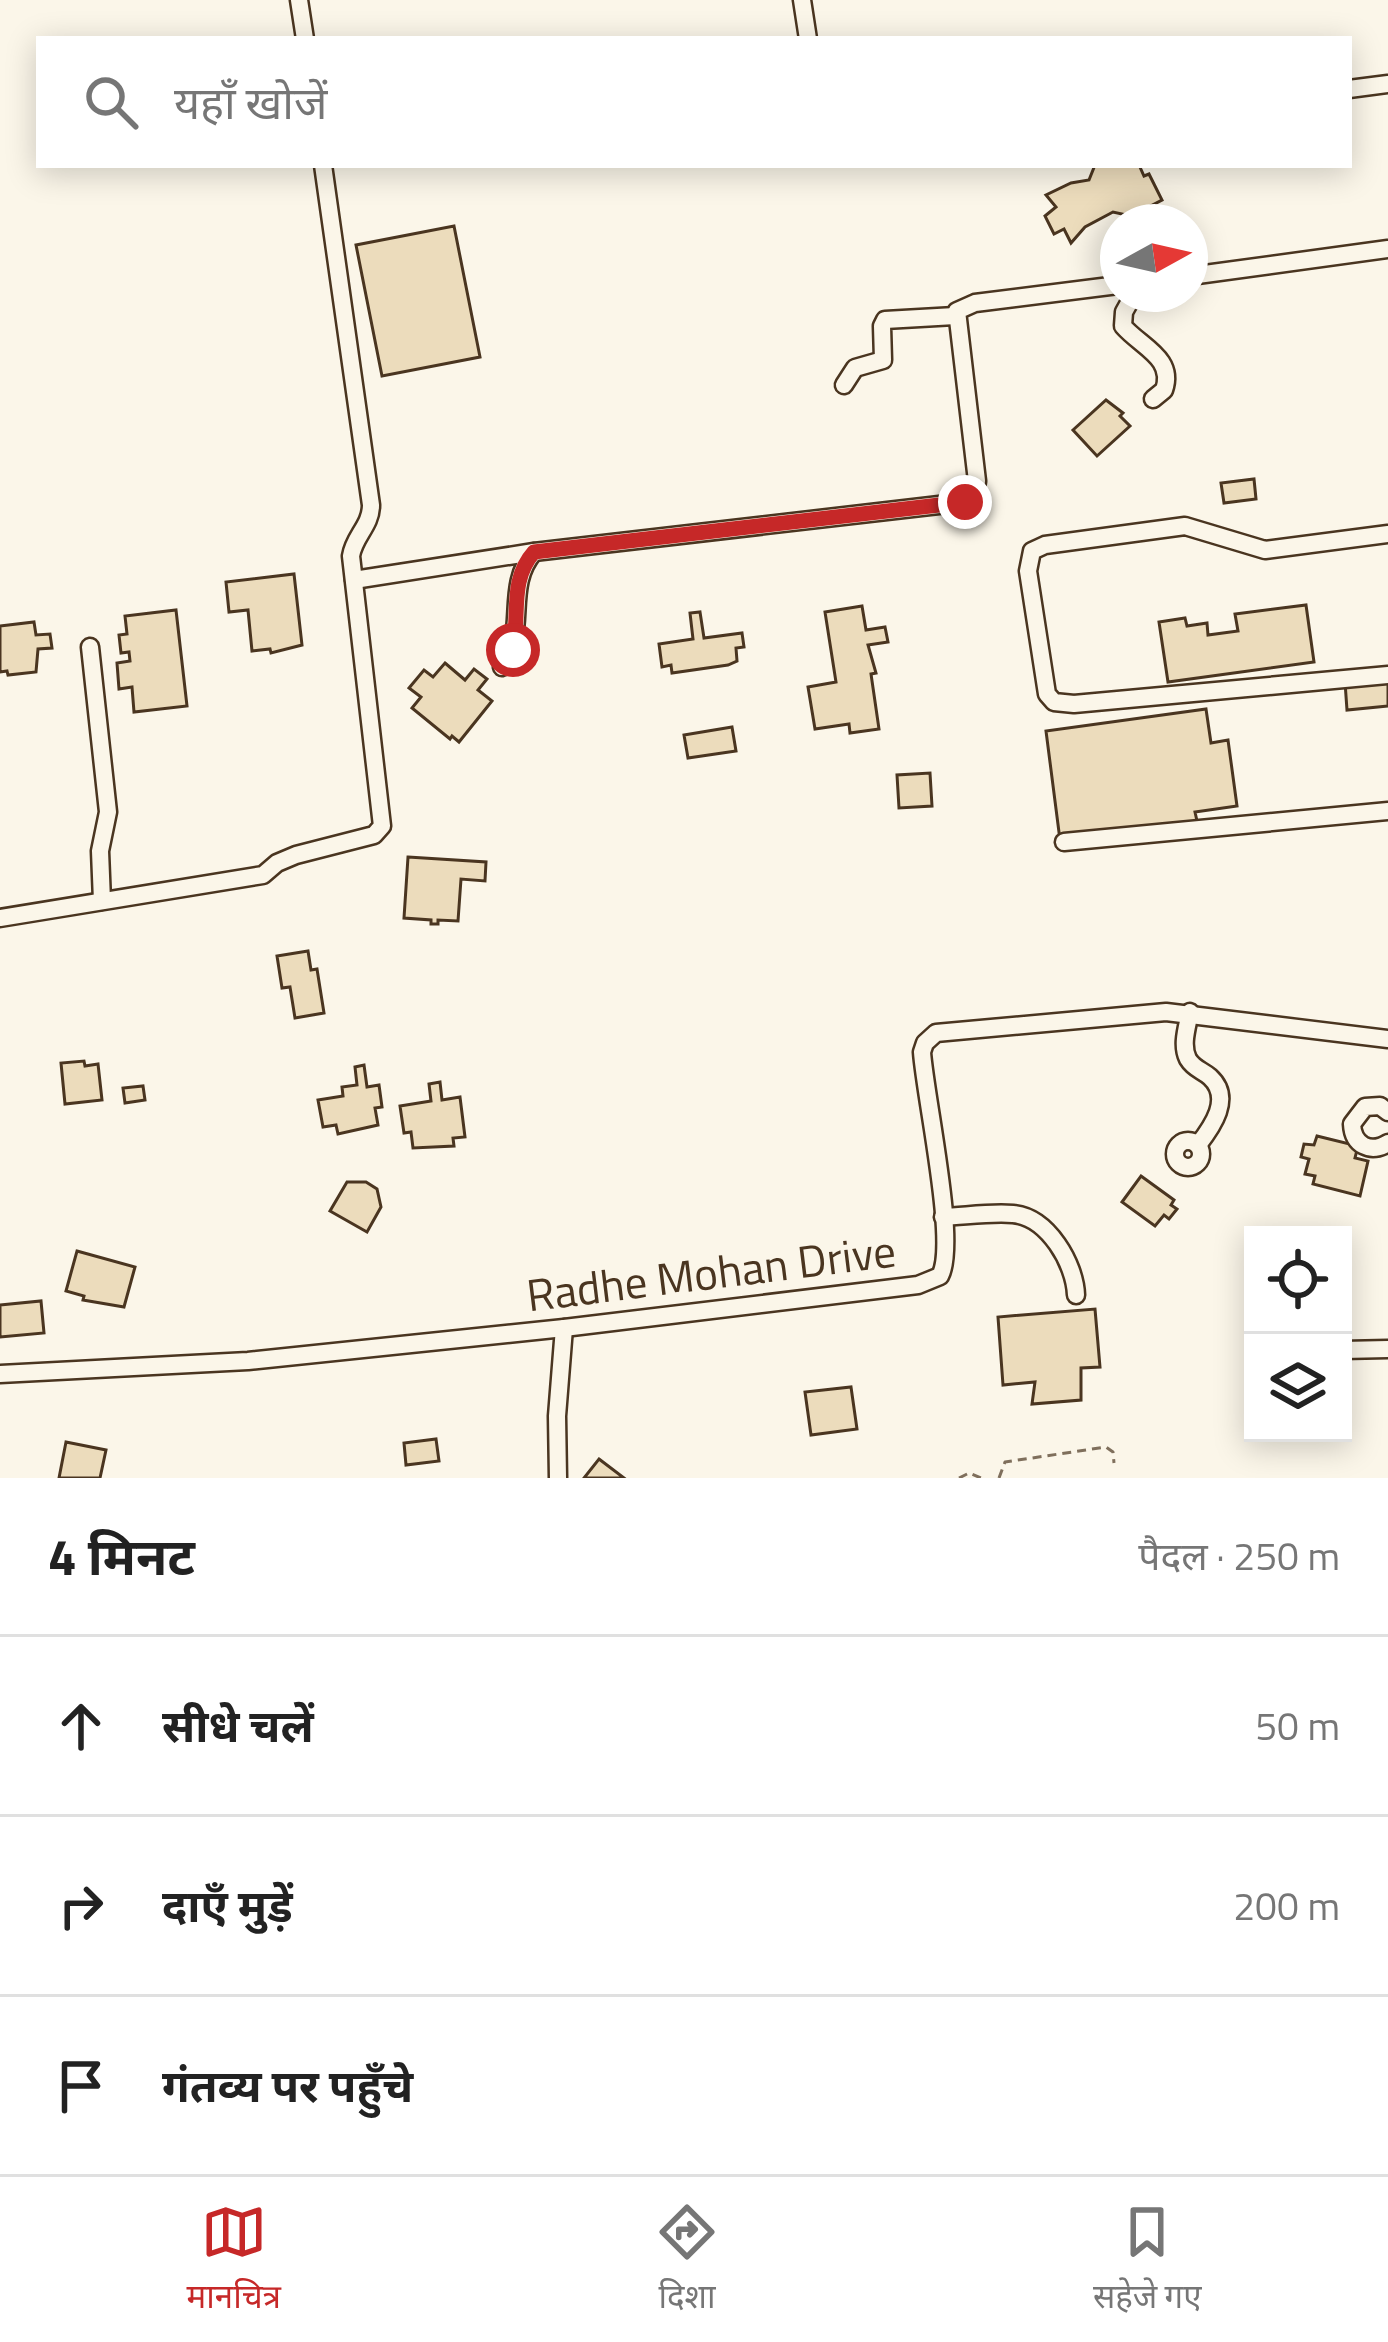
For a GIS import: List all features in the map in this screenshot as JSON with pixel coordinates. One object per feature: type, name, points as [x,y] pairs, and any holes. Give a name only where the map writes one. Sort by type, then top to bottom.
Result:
[{"type":"street","points":[[299,0],[305,36]]},
{"type":"street","points":[[802,0],[808,36]]},
{"type":"street","points":[[1352,89],[1388,84]]},
{"type":"street","points":[[0,917],[263,875],[283,860],[380,830],[383,817],[352,550],[370,519],[370,505],[323,168]]},
{"type":"street","points":[[1208,274],[1388,249]]},
{"type":"street","points":[[354,580],[534,552],[971,499],[977,481],[955,316],[960,308],[975,303],[1100,288]]},
{"type":"street","points":[[1124,312],[1123,326],[1168,372],[1164,390],[1153,399]]},
{"type":"street","points":[[844,385],[855,368],[883,360],[883,322],[955,316]]},
{"type":"street","points":[[1388,534],[1265,550],[1197,528],[1170,527],[1045,544],[1029,555],[1028,571],[1048,694],[1054,702],[1074,704],[1388,675]]},
{"type":"street","points":[[502,668],[514,644],[520,571],[534,552]]},
{"type":"street","points":[[90,647],[108,812],[100,851],[103,901]]},
{"type":"street","points":[[1064,842],[1388,811]]},
{"type":"street","points":[[1190,1012],[1186,1056],[1216,1084],[1220,1099],[1217,1118],[1198,1145]]},
{"type":"street","name":"Radhe Mohan Drive","points":[[0,1374],[248,1361],[564,1328],[929,1282],[940,1276],[945,1265],[922,1052],[929,1037],[948,1029],[1190,1012],[1361,1035],[1388,1043]]},
{"type":"street","points":[[1388,1112],[1380,1106],[1365,1107],[1355,1117],[1352,1131],[1365,1147],[1388,1143]]},
{"type":"street","points":[[943,1217],[1015,1214],[1032,1221],[1068,1261],[1076,1295]]},
{"type":"street","points":[[558,1478],[564,1328]]},
{"type":"street","points":[[1352,1350],[1388,1349]]},
{"type":"path","points":[[999,1478],[1005,1462],[1106,1447],[1113,1452],[1114,1463]]},
{"type":"path","points":[[959,1478],[969,1473],[981,1478]]},
{"type":"building","points":[[1094,168],[1140,168],[1144,176],[1149,174],[1162,200],[1100,204],[1100,219],[1071,243],[1064,229],[1054,234],[1045,216],[1056,207],[1046,195],[1089,180]]},
{"type":"building","points":[[454,226],[480,357],[382,376],[356,245]]},
{"type":"building","points":[[1106,400],[1123,413],[1120,416],[1130,426],[1097,456],[1073,430]]},
{"type":"building","points":[[1254,479],[1256,499],[1224,503],[1221,483]]},
{"type":"building","points":[[294,574],[302,645],[271,653],[270,649],[252,651],[248,610],[229,612],[226,582]]},
{"type":"building","points":[[1306,605],[1314,662],[1168,682],[1159,622],[1185,618],[1187,626],[1207,623],[1208,635],[1238,631],[1235,614]]},
{"type":"building","points":[[862,606],[866,630],[885,627],[888,642],[868,645],[876,673],[871,674],[879,729],[850,733],[849,724],[815,729],[808,687],[836,682],[825,612]]},
{"type":"building","points":[[176,610],[187,706],[134,712],[132,687],[119,689],[117,663],[130,661],[129,652],[121,653],[119,635],[127,634],[125,616]]},
{"type":"building","points":[[700,612],[704,638],[742,633],[744,647],[736,648],[737,661],[728,665],[672,673],[671,665],[662,667],[659,644],[693,639],[690,613]]},
{"type":"building","points":[[34,622],[36,635],[50,634],[52,648],[38,649],[36,672],[0,672],[0,626]]},
{"type":"building","points":[[445,663],[465,680],[474,669],[487,679],[478,690],[492,701],[459,742],[412,708],[421,697],[409,688],[424,670],[433,677]]},
{"type":"building","points":[[1388,677],[1388,706],[1347,710],[1345,682]]},
{"type":"building","points":[[1206,709],[1211,743],[1228,740],[1237,806],[1195,812],[1197,821],[1060,840],[1046,731]]},
{"type":"building","points":[[732,727],[736,751],[688,758],[684,735]]},
{"type":"building","points":[[930,773],[932,806],[899,808],[897,775]]},
{"type":"building","points":[[408,857],[486,862],[485,881],[461,879],[458,921],[431,924],[431,920],[404,918]]},
{"type":"building","points":[[308,951],[311,970],[317,969],[324,1013],[295,1018],[290,987],[282,988],[277,956]]},
{"type":"building","points":[[84,1061],[85,1066],[98,1064],[102,1100],[65,1104],[61,1063]]},
{"type":"building","points":[[364,1065],[367,1087],[379,1085],[378,1125],[338,1134],[336,1125],[323,1127],[318,1100],[343,1096],[342,1087],[357,1085],[355,1067]]},
{"type":"building","points":[[440,1082],[442,1100],[460,1097],[465,1137],[453,1138],[454,1146],[413,1148],[411,1132],[404,1133],[400,1106],[431,1101],[429,1084]]},
{"type":"building","points":[[143,1086],[145,1100],[125,1103],[123,1088]]},
{"type":"building","points":[[1317,1136],[1358,1146],[1355,1158],[1368,1161],[1360,1196],[1313,1184],[1315,1176],[1305,1174],[1309,1159],[1301,1157],[1304,1144],[1314,1145]]},
{"type":"building","points":[[1141,1176],[1174,1200],[1171,1205],[1177,1209],[1155,1226],[1122,1202]]},
{"type":"building","points":[[347,1182],[366,1182],[377,1189],[381,1207],[367,1232],[330,1211]]},
{"type":"building","points":[[77,1251],[135,1267],[124,1307],[83,1300],[84,1296],[66,1291]]},
{"type":"building","points":[[41,1301],[44,1333],[0,1337],[0,1305]]},
{"type":"building","points":[[1095,1309],[1100,1367],[1081,1368],[1081,1400],[1032,1404],[1035,1382],[1003,1385],[998,1317]]},
{"type":"building","points":[[851,1387],[857,1429],[811,1435],[805,1392]]},
{"type":"building","points":[[436,1439],[439,1461],[406,1465],[404,1443]]},
{"type":"building","points":[[66,1442],[106,1450],[100,1478],[59,1478]]},
{"type":"building","points":[[599,1459],[624,1478],[584,1478]]},
{"type":"route","points":[[513,650],[518,580],[534,552],[965,502]]}]
